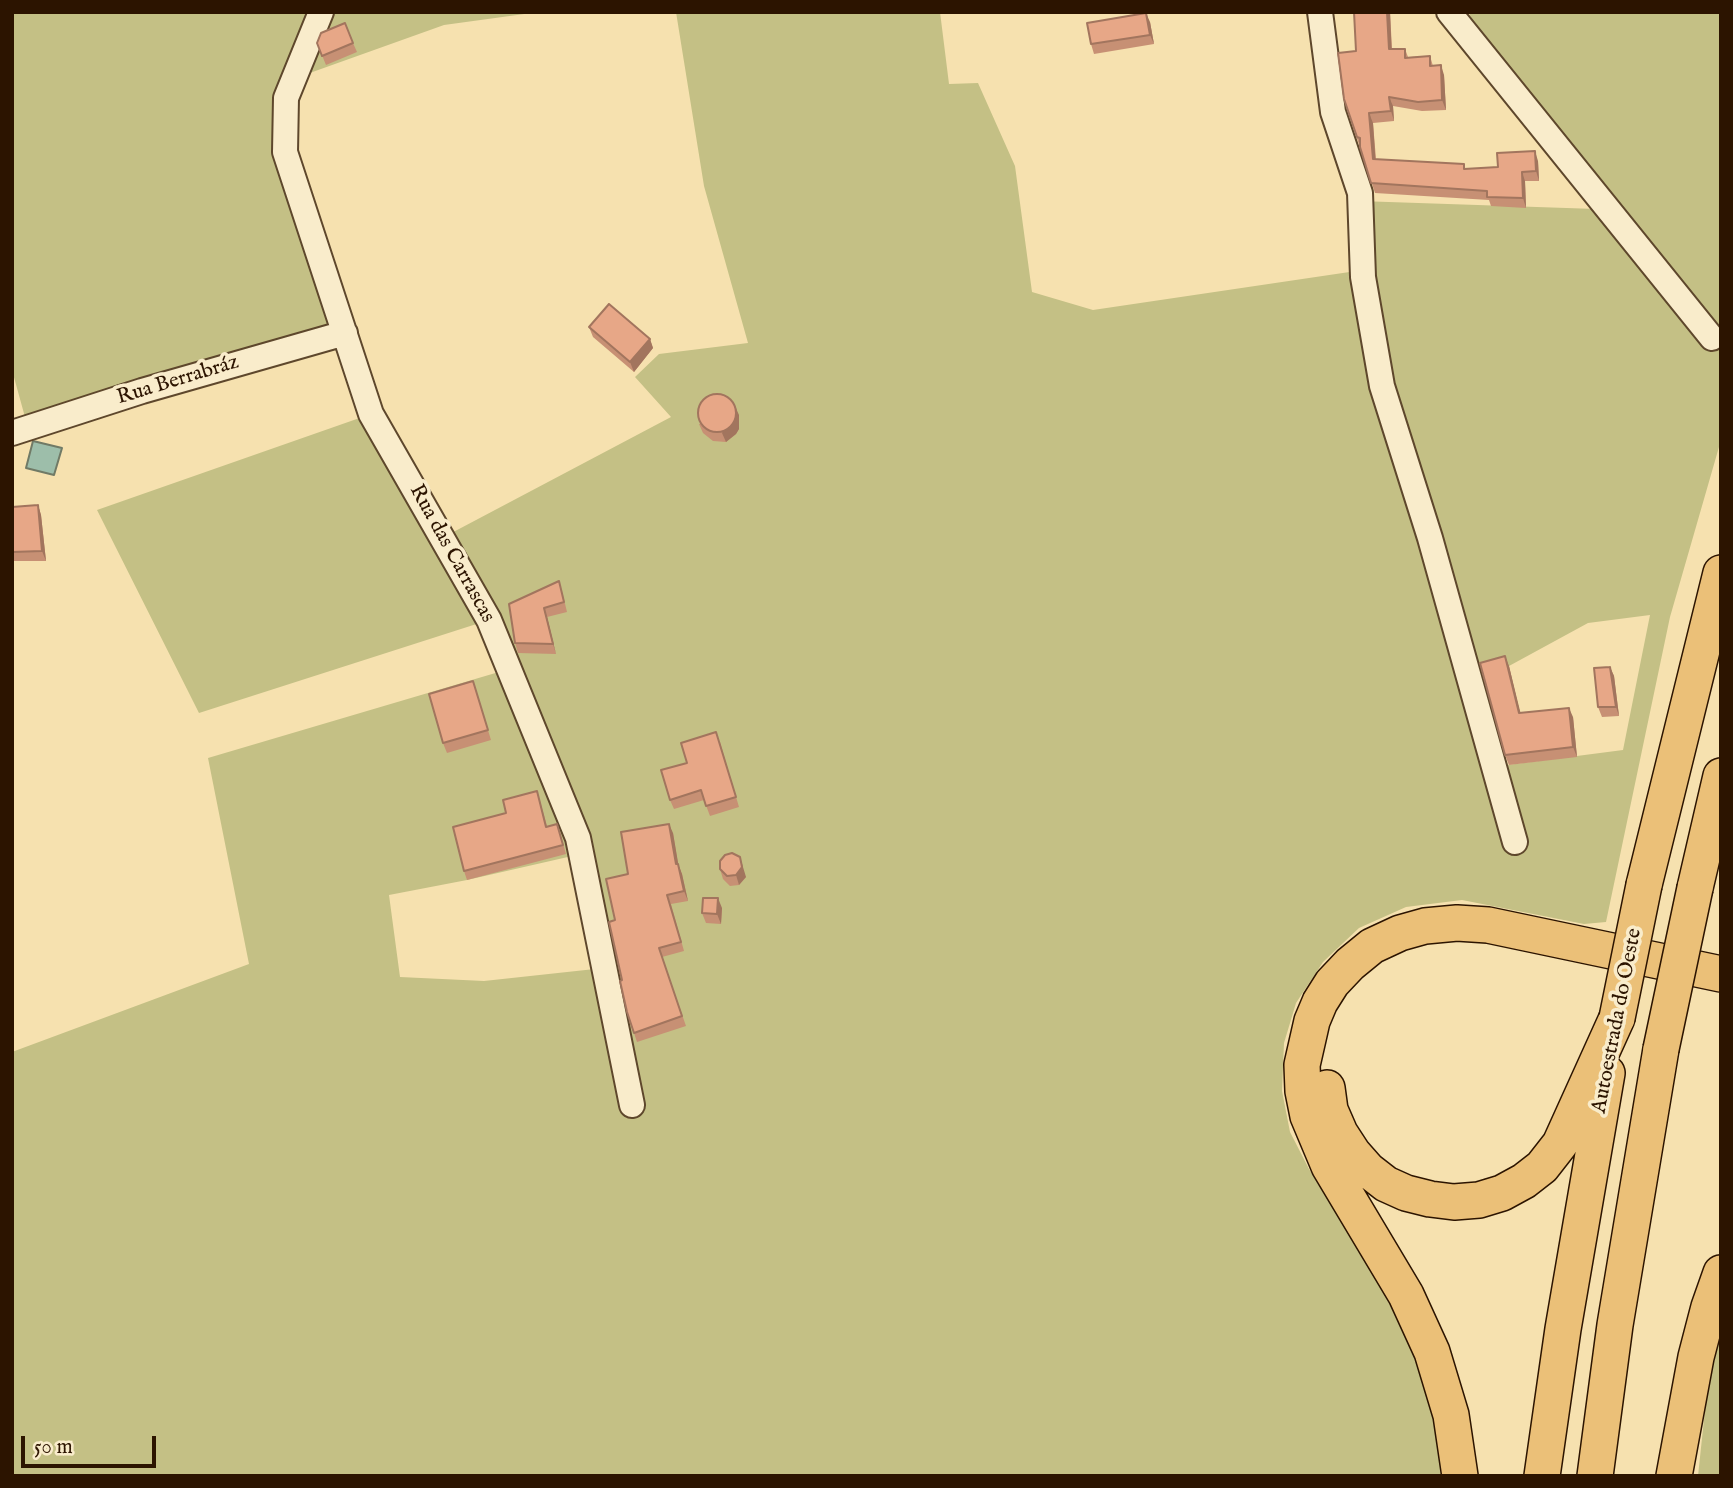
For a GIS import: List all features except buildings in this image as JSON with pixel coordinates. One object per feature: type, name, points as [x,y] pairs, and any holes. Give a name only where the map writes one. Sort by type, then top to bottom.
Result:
[{"type":"highway","name":"Autoestrada do Oeste","points":[[1542,1476],[1563,1329],[1617,1018],[1644,885],[1721,573]]},
{"type":"highway","points":[[1595,1476],[1615,1325],[1661,1049],[1721,776]]},
{"type":"highway","points":[[1460,1476],[1451,1415],[1432,1352],[1406,1295],[1329,1166],[1308,1116],[1302,1065],[1312,1021],[1320,1002],[1332,983],[1372,946],[1424,926],[1457,923],[1488,925],[1721,974]]},
{"type":"highway","points":[[1617,1018],[1560,1144],[1542,1167],[1524,1181],[1479,1200],[1454,1202],[1430,1199],[1386,1184],[1368,1170],[1353,1153],[1340,1133],[1331,1110],[1325,1079],[1326,1052],[1333,1026],[1343,1007],[1372,973],[1413,951],[1438,945],[1488,945],[1721,993]]},
{"type":"highway","points":[[1674,1476],[1696,1357],[1721,1273]]},
{"type":"street","name":"Rua das Carrascas","points":[[321,12],[286,98],[285,152],[371,414],[489,620],[578,838],[632,1105]]},
{"type":"street","points":[[1320,12],[1332,112],[1360,193],[1363,277],[1382,386],[1430,538],[1515,842]]},
{"type":"street","points":[[1449,12],[1712,338]]},
{"type":"street","name":"Rua Berrabráz","points":[[12,433],[142,391],[345,333]]},
{"type":"shaded area","points":[[12,12],[539,12],[444,25],[293,79],[285,152],[345,333],[28,428],[12,370]]},
{"type":"shaded area","points":[[676,12],[940,12],[949,84],[978,83],[1015,166],[1032,292],[1093,310],[1363,270],[1359,201],[1596,209],[1486,71],[1469,12],[1721,12],[1721,440],[1670,617],[1606,922],[1584,924],[1462,900],[1406,907],[1359,928],[1323,962],[1296,1003],[1284,1043],[1282,1091],[1290,1132],[1309,1169],[1390,1299],[1410,1344],[1429,1395],[1442,1460],[1441,1476],[12,1476],[12,1052],[249,964],[208,758],[509,669],[489,620],[199,713],[97,510],[371,414],[442,538],[671,417],[635,377],[659,354],[748,343],[704,186]],"holes":[[[1650,615],[1623,750],[1500,766],[1480,674],[1509,666],[1588,623]],[[581,854],[604,968],[484,981],[400,977],[389,895]]]},
{"type":"shaded area","points":[[33,441],[62,448],[54,475],[26,468]]},
{"type":"shaded area","points":[[1721,1332],[1721,1476],[1698,1476],[1710,1363]]}]
